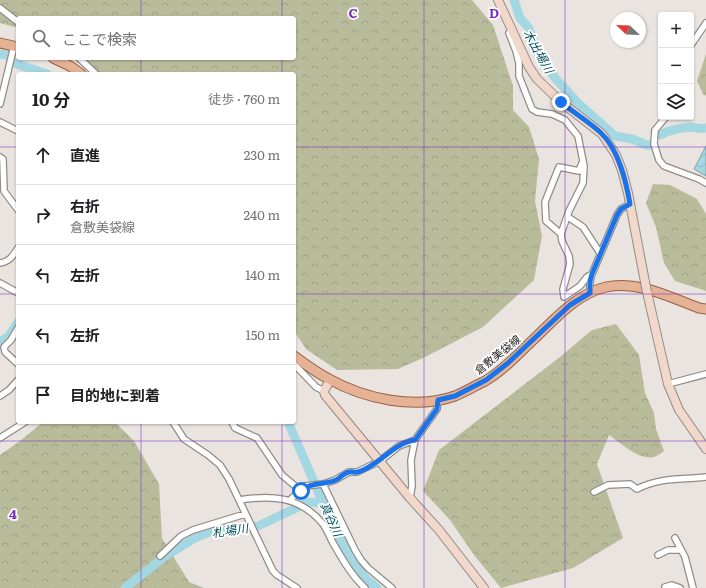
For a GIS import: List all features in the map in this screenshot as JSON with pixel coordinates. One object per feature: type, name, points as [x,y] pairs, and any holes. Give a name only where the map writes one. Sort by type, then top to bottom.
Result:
[{"type":"main road","points":[[0,43],[15,48]]},
{"type":"main road","points":[[57,60],[78,72]]},
{"type":"main road","name":"倉敷美袋線","points":[[296,357],[330,380],[363,393],[384,399],[411,402],[438,400],[455,396],[486,380],[508,363],[570,305],[590,293],[606,287],[630,285],[641,287],[699,308],[706,309]]},
{"type":"street","points":[[500,3],[505,23],[516,51],[519,63],[519,76],[532,109],[537,112],[552,114],[564,120],[578,136],[583,161],[584,183],[561,234],[570,264],[563,289],[564,297],[580,286],[587,277],[592,274]]},
{"type":"street","points":[[500,3],[529,67],[537,79],[561,102],[602,134],[616,155],[622,170],[630,204],[647,292],[668,384],[679,410],[706,449]]},
{"type":"street","points":[[0,8],[16,20]]},
{"type":"street","points":[[694,41],[706,23]]},
{"type":"street","points":[[0,104],[15,48]]},
{"type":"street","points":[[81,60],[94,72]]},
{"type":"street","points":[[663,120],[655,130],[654,144],[659,160],[664,166],[706,183]]},
{"type":"street","points":[[0,122],[16,130]]},
{"type":"street","points":[[0,157],[3,159],[4,192],[16,207]]},
{"type":"street","points":[[561,234],[546,221],[545,202],[559,167],[579,171],[583,161]]},
{"type":"street","points":[[590,293],[590,281],[592,274],[617,215],[621,209],[630,204]]},
{"type":"street","points":[[568,217],[583,227],[600,253]]},
{"type":"street","points":[[0,263],[11,259],[16,251]]},
{"type":"street","points":[[0,283],[16,292]]},
{"type":"street","points":[[16,331],[11,340],[4,347],[5,352],[16,362]]},
{"type":"street","points":[[296,366],[316,387],[324,391],[325,395],[410,498],[439,530],[484,588]]},
{"type":"street","points":[[668,384],[706,374]]},
{"type":"street","points":[[324,391],[330,380]]},
{"type":"street","points":[[0,396],[9,390],[16,382]]},
{"type":"street","points":[[410,498],[412,486],[411,460],[415,440],[437,409],[438,400]]},
{"type":"street","points":[[0,438],[22,424]]},
{"type":"street","points":[[174,424],[184,439],[220,465],[229,480],[273,571],[297,588]]},
{"type":"street","points":[[233,424],[235,428],[258,438],[282,475],[301,491]]},
{"type":"street","points":[[290,500],[305,486],[323,484],[335,480],[349,472],[358,472],[380,461],[399,446],[415,440]]},
{"type":"street","points":[[594,492],[608,485],[630,484],[637,490],[657,481],[676,478],[686,479],[706,477]]},
{"type":"street","points":[[323,484],[361,560],[392,588]]},
{"type":"street","points":[[239,500],[262,497],[290,500],[310,511],[323,525],[346,566],[365,588]]},
{"type":"street","points":[[160,556],[181,536],[187,533],[245,514]]},
{"type":"street","points":[[675,538],[682,550],[689,568],[693,588]]},
{"type":"street","points":[[658,555],[668,550],[682,550]]},
{"type":"street","points":[[664,587],[672,585],[680,588]]},
{"type":"green space","points":[[0,0],[472,0],[493,25],[513,86],[513,110],[529,127],[539,159],[535,201],[542,236],[534,280],[483,327],[425,357],[398,369],[337,370],[306,349],[296,334],[296,72],[99,72],[86,60],[296,60],[296,16],[16,16],[16,27],[0,23]]},
{"type":"green space","points":[[706,54],[706,96],[703,94],[697,81]]},
{"type":"green space","points":[[653,184],[670,185],[697,199],[706,214],[706,291],[675,281],[664,263],[656,227],[646,203]]},
{"type":"green space","points":[[616,324],[639,355],[645,393],[654,413],[656,429],[664,451],[654,457],[642,456],[636,454],[609,435],[597,464],[623,538],[573,568],[501,588],[474,555],[450,520],[423,491],[439,450],[560,357],[592,330]]},
{"type":"green space","points":[[41,424],[117,424],[134,441],[159,484],[162,538],[189,582],[204,588],[0,588],[0,455]]},
{"type":"water","points":[[706,146],[706,176],[694,169]]},
{"type":"waterway","name":"木出場川","points":[[514,0],[520,18],[528,27],[542,61],[579,104],[615,136],[652,145]]},
{"type":"waterway","name":"真谷川","points":[[0,54],[8,55],[14,63],[41,72]]},
{"type":"waterway","name":"木出場川","points":[[660,135],[683,128],[706,128]]},
{"type":"waterway","points":[[0,342],[9,336],[16,325]]},
{"type":"waterway","name":"真谷川","points":[[289,424],[327,512],[349,557],[366,579],[377,588]]},
{"type":"waterway","name":"札場川","points":[[125,588],[164,557],[195,538],[209,532],[258,526],[309,502],[323,503]]},
{"type":"route","points":[[301,491],[305,486],[323,484],[335,480],[349,472],[358,472],[380,461],[399,446],[415,440],[437,409],[438,400],[455,396],[486,380],[508,363],[570,305],[590,293],[590,281],[592,274],[610,228],[621,209],[630,204],[622,170],[616,155],[602,134],[561,102]]}]
